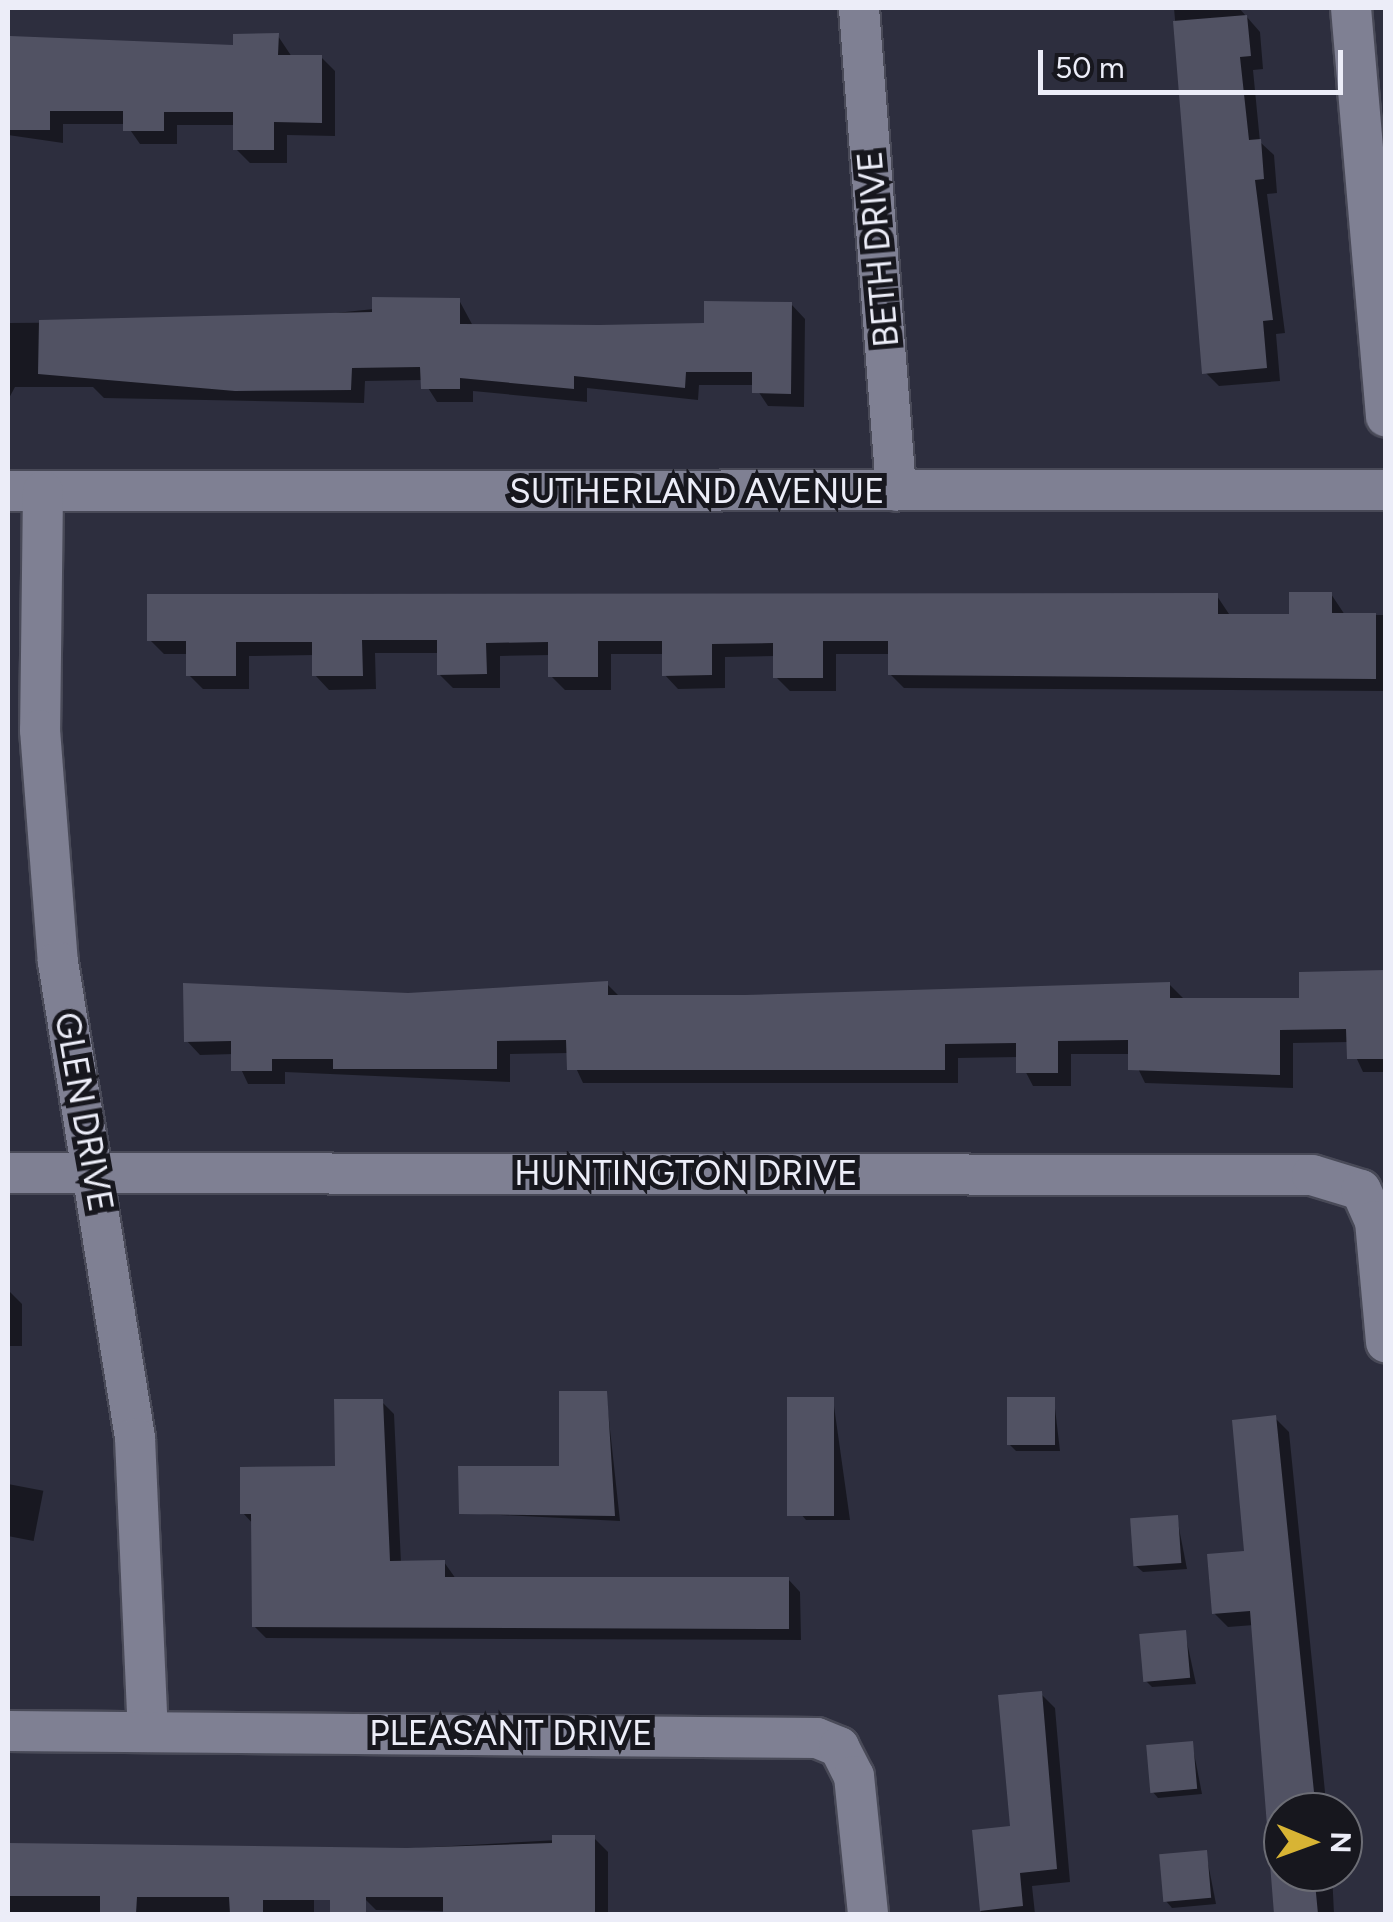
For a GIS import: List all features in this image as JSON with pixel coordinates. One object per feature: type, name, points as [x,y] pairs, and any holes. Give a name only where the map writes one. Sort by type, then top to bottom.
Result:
[{"type":"street","name":"BETH DRIVE","points":[[858,8],[896,492]]},
{"type":"street","points":[[1351,8],[1386,417]]},
{"type":"street","name":"SUTHERLAND AVENUE","points":[[25,491],[1386,490]]},
{"type":"street","name":"GLEN DRIVE","points":[[25,491],[58,962],[96,1173],[135,1438],[148,1732]]},
{"type":"street","name":"HUNTINGTON DRIVE","points":[[8,1174],[1312,1175],[1361,1190],[1375,1221],[1386,1343]]},
{"type":"street","name":"PLEASANT DRIVE","points":[[8,1732],[818,1738],[839,1747],[854,1776],[868,1914]]},
{"type":"building","points":[[1247,15],[1251,56],[1240,57],[1249,140],[1261,139],[1264,179],[1255,180],[1273,320],[1263,321],[1267,368],[1202,374],[1173,21]]},
{"type":"building","points":[[279,33],[278,55],[322,55],[322,123],[274,122],[274,150],[233,150],[233,112],[164,112],[164,131],[123,131],[123,111],[50,111],[50,130],[10,130],[10,36],[233,45],[233,34]]},
{"type":"building","points":[[372,297],[460,298],[460,324],[704,323],[704,301],[792,302],[791,394],[752,393],[752,372],[686,372],[685,388],[574,376],[574,389],[460,378],[460,389],[421,389],[420,367],[352,368],[351,390],[235,391],[38,374],[39,320],[372,312]]},
{"type":"building","points":[[1289,592],[1332,592],[1332,613],[1376,613],[1376,679],[888,675],[888,641],[823,641],[823,678],[773,678],[773,643],[712,644],[712,675],[662,676],[662,641],[598,641],[598,677],[548,677],[548,642],[486,643],[487,674],[437,675],[437,640],[362,640],[363,676],[312,676],[312,642],[236,642],[236,676],[186,676],[186,641],[147,641],[147,594],[1218,593],[1218,614],[1289,614]]},
{"type":"building","points":[[1386,970],[1386,1059],[1347,1059],[1346,1029],[1280,1030],[1280,1075],[1128,1070],[1128,1040],[1058,1041],[1058,1073],[1016,1073],[1016,1043],[945,1044],[945,1070],[567,1070],[566,1040],[497,1041],[497,1069],[333,1069],[333,1059],[272,1059],[272,1071],[231,1071],[231,1041],[184,1042],[183,983],[408,993],[608,981],[608,995],[745,995],[1170,982],[1170,998],[1299,998],[1299,972]]},
{"type":"building","points":[[559,1391],[607,1391],[615,1516],[459,1514],[458,1466],[559,1466]]},
{"type":"building","points":[[787,1397],[834,1397],[834,1516],[787,1516]]},
{"type":"building","points":[[1007,1397],[1055,1397],[1055,1445],[1007,1445]]},
{"type":"building","points":[[334,1399],[383,1399],[390,1561],[445,1560],[445,1577],[789,1577],[789,1629],[252,1627],[251,1514],[240,1514],[240,1467],[335,1466]]},
{"type":"building","points":[[1276,1415],[1314,1792],[1264,1792],[1250,1611],[1212,1614],[1207,1554],[1244,1551],[1232,1420]]},
{"type":"building","points":[[1178,1515],[1181,1563],[1133,1566],[1130,1518]]},
{"type":"building","points":[[1186,1630],[1190,1678],[1143,1682],[1139,1634]]},
{"type":"building","points":[[1042,1691],[1057,1869],[1020,1873],[1023,1906],[980,1911],[972,1830],[1010,1826],[998,1695]]},
{"type":"building","points":[[1193,1741],[1197,1789],[1150,1793],[1146,1745]]},
{"type":"building","points":[[552,1835],[595,1835],[595,1914],[443,1914],[443,1897],[366,1897],[366,1914],[330,1914],[330,1900],[263,1900],[263,1914],[230,1914],[229,1897],[137,1897],[136,1914],[100,1914],[100,1896],[8,1896],[8,1843],[407,1848],[552,1843]]},
{"type":"building","points":[[1207,1850],[1211,1898],[1163,1902],[1159,1854]]},
{"type":"building","points":[[1272,1892],[1316,1892],[1318,1914],[1274,1914]]}]
